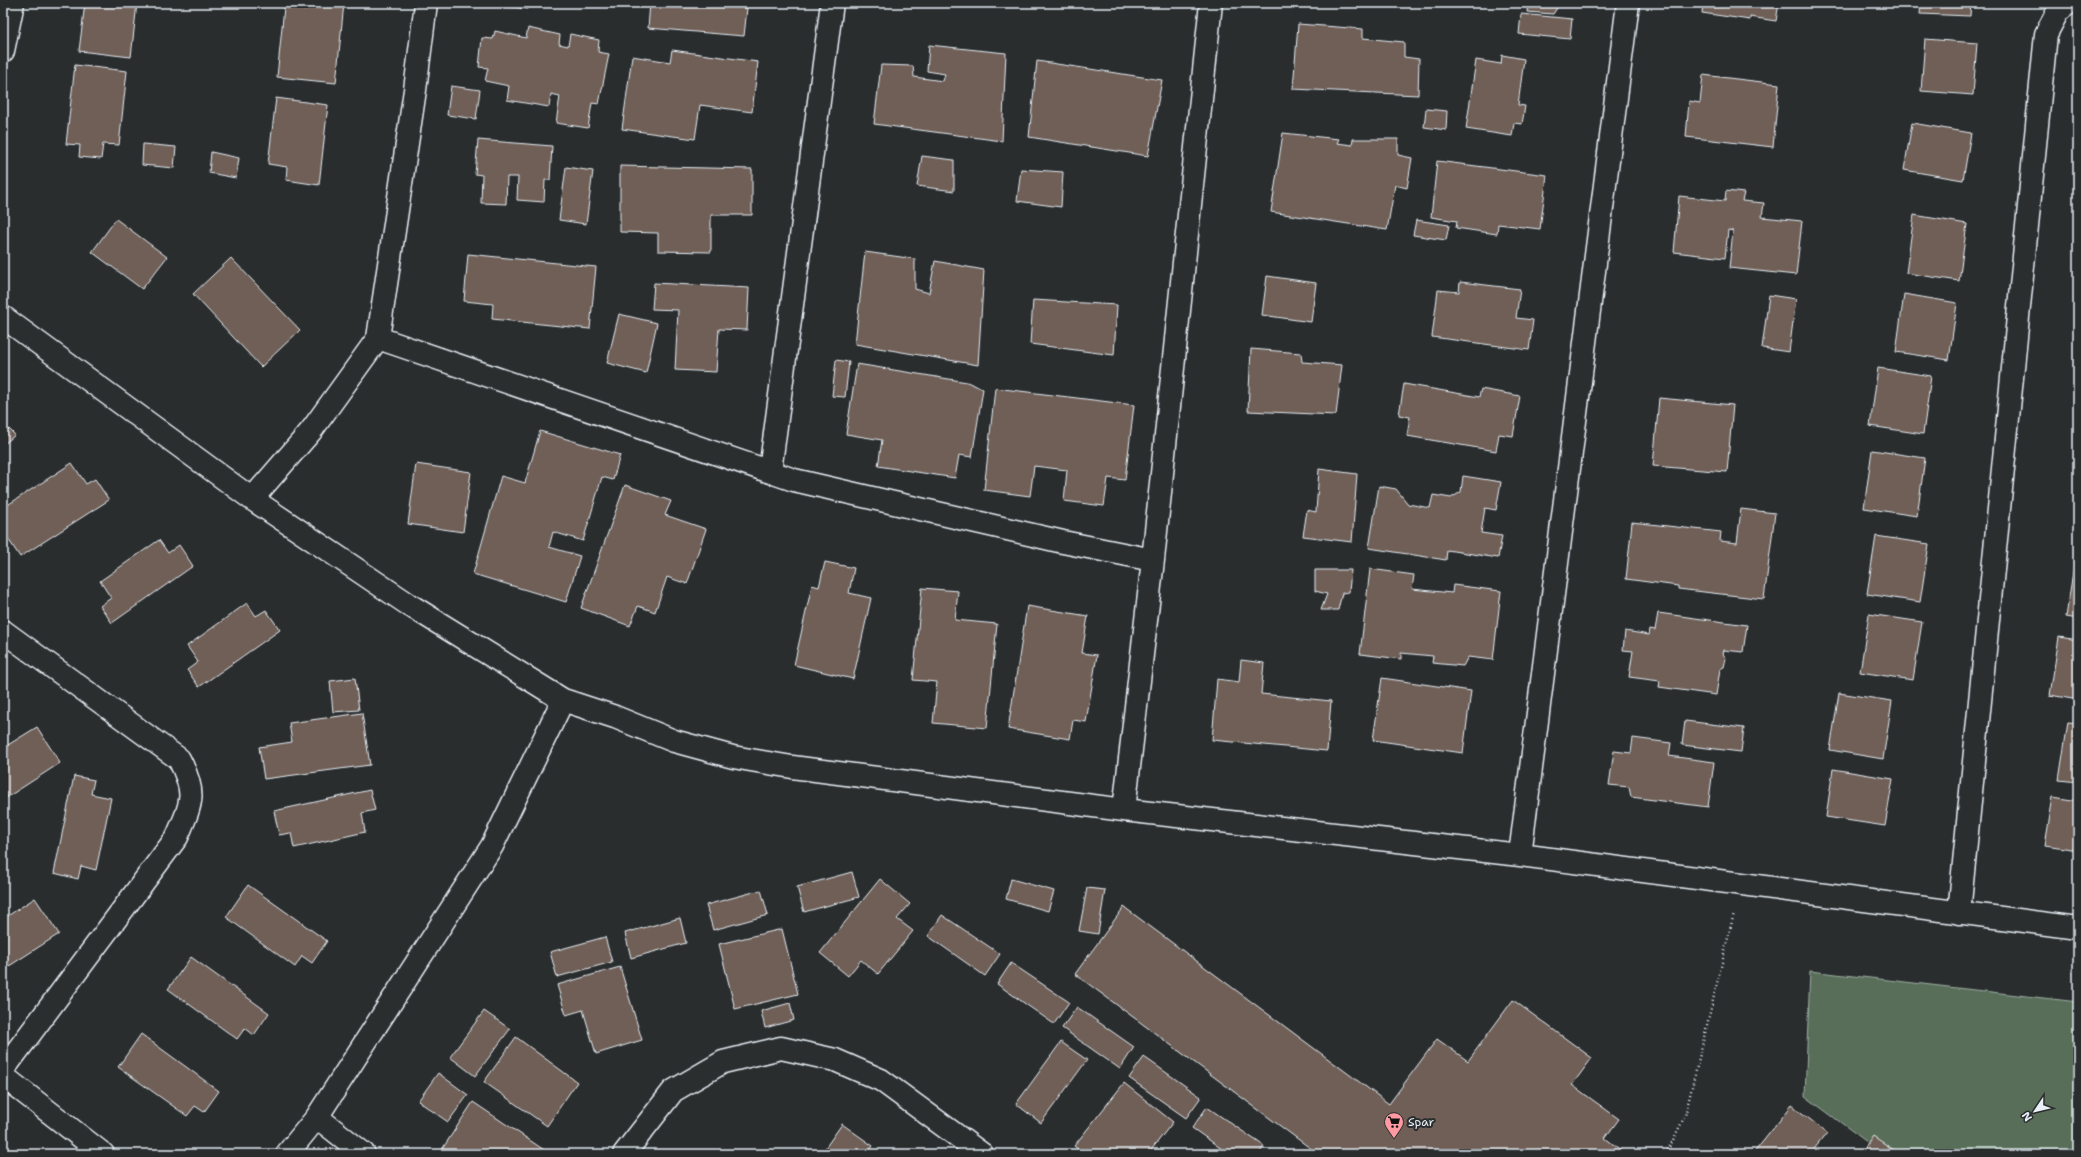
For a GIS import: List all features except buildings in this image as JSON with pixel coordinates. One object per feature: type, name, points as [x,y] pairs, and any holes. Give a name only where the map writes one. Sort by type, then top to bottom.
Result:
[{"type":"street","points":[[3,51],[13,3]]},
{"type":"street","points":[[252,499],[310,431],[378,338],[415,90],[426,3]]},
{"type":"street","points":[[770,471],[832,3]]},
{"type":"street","points":[[1124,810],[1153,560],[1211,3]]},
{"type":"street","points":[[1520,855],[1628,3]]},
{"type":"street","points":[[1959,913],[2046,34],[2058,11],[2069,3]]},
{"type":"street","points":[[3,317],[252,499],[408,604],[563,700],[615,717],[674,741],[733,757],[1124,810],[1520,855],[2078,928]]},
{"type":"street","points":[[378,338],[794,480],[1063,542],[1153,560]]},
{"type":"street","points":[[3,631],[179,759],[190,779],[190,805],[177,837],[3,1070]]},
{"type":"street","points":[[287,1154],[317,1117],[492,846],[563,700]]},
{"type":"street","points":[[624,1154],[674,1091],[723,1062],[781,1048],[835,1060],[880,1080],[982,1154]]},
{"type":"street","points":[[3,1076],[104,1154]]},
{"type":"street","points":[[317,1117],[364,1154]]},
{"type":"path","points":[[1666,1154],[1685,1116],[1741,884]]},
{"type":"green space","points":[[1810,971],[2078,1002],[2078,1154],[1883,1154],[1805,1096]]},
{"type":"place","name":"Spar","points":[[1394,1139]]}]
